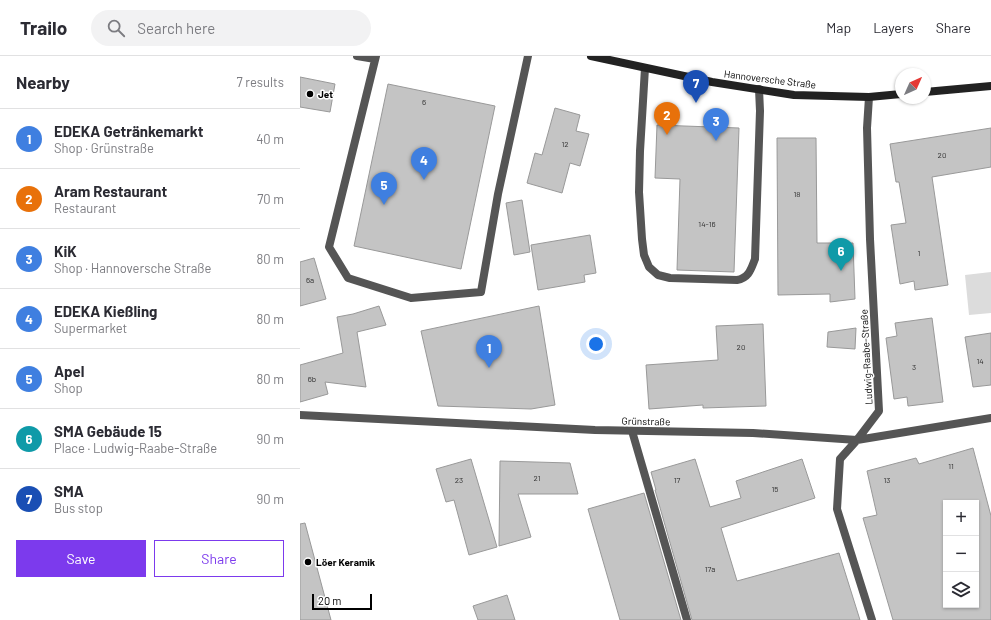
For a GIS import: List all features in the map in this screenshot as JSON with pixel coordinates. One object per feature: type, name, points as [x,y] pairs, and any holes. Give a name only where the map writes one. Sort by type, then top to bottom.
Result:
[{"type":"main road","name":"Hannoversche Straße","points":[[591,56],[712,82],[794,95],[869,98],[895,95]]},
{"type":"main road","points":[[931,91],[991,86]]},
{"type":"street","points":[[357,56],[375,58],[329,247],[348,278],[411,298],[481,292],[498,194],[528,56]]},
{"type":"street","points":[[645,68],[639,178],[644,256],[649,267],[658,275],[670,278],[742,280],[752,269],[755,259],[760,111],[759,90]]},
{"type":"street","name":"Ludwig-Raabe-Straße","points":[[869,98],[867,128],[879,411],[857,440],[840,459],[837,509],[872,620]]},
{"type":"street","name":"Grünstraße","points":[[300,416],[595,430],[753,433],[857,440],[991,418]]},
{"type":"street","points":[[632,431],[687,620]]},
{"type":"shaded area","points":[[991,272],[991,313],[969,315],[965,275]]},
{"type":"building","points":[[300,77],[335,84],[330,112],[300,107]]},
{"type":"building","points":[[388,84],[495,106],[461,269],[354,246]]},
{"type":"building","points":[[555,108],[580,115],[576,131],[589,134],[580,166],[570,163],[562,193],[527,183],[535,153],[542,155]]},
{"type":"building","points":[[657,125],[739,128],[734,272],[677,270],[680,179],[655,178]]},
{"type":"building","points":[[991,128],[991,167],[932,177],[948,285],[915,290],[914,281],[900,284],[891,225],[906,223],[899,182],[896,182],[890,144]]},
{"type":"building","points":[[777,138],[816,138],[817,243],[853,243],[855,299],[830,302],[830,294],[778,295]]},
{"type":"building","points":[[522,200],[530,252],[514,255],[506,203]]},
{"type":"building","points":[[590,235],[596,273],[584,275],[585,282],[538,290],[531,245]]},
{"type":"building","points":[[314,258],[326,299],[300,306],[300,262]]},
{"type":"building","points":[[379,306],[386,325],[357,332],[366,387],[325,382],[328,394],[300,402],[300,365],[343,353],[337,317]]},
{"type":"building","points":[[539,306],[555,405],[531,409],[438,406],[421,331]]},
{"type":"building","points":[[932,318],[943,402],[908,406],[907,397],[894,399],[886,338],[897,336],[895,323]]},
{"type":"building","points":[[763,324],[766,406],[703,408],[703,405],[649,409],[646,365],[718,360],[716,326]]},
{"type":"building","points":[[856,328],[855,349],[827,347],[828,332]]},
{"type":"building","points":[[991,333],[991,385],[973,387],[965,337]]},
{"type":"building","points":[[973,448],[991,516],[991,620],[893,620],[863,518],[877,515],[867,471],[916,458],[919,464]]},
{"type":"building","points":[[471,459],[497,547],[469,555],[454,500],[446,502],[436,469]]},
{"type":"building","points":[[695,459],[710,507],[741,498],[736,481],[802,459],[815,498],[721,528],[737,581],[839,553],[860,620],[692,620],[651,472]]},
{"type":"building","points":[[500,461],[570,463],[578,494],[518,494],[531,537],[499,546]]},
{"type":"building","points":[[644,493],[681,620],[620,620],[588,509]]},
{"type":"building","name":"Löer Keramik","points":[[305,523],[331,620],[300,620],[300,524]]},
{"type":"building","points":[[507,595],[515,620],[478,620],[473,606]]},
{"type":"place","name":"Jet","points":[[310,94]]},
{"type":"place","name":"SMA","points":[[696,103]]},
{"type":"place","name":"Aram Restaurant","points":[[667,135]]},
{"type":"place","name":"KiK","points":[[716,141]]},
{"type":"place","name":"EDEKA Kießling","points":[[424,180]]},
{"type":"place","name":"Apel","points":[[384,205]]},
{"type":"place","name":"SMA Gebäude 15","points":[[841,271]]},
{"type":"place","name":"EDEKA Getränkemarkt","points":[[489,368]]},
{"type":"place","name":"Löer Keramik","points":[[308,562]]}]
